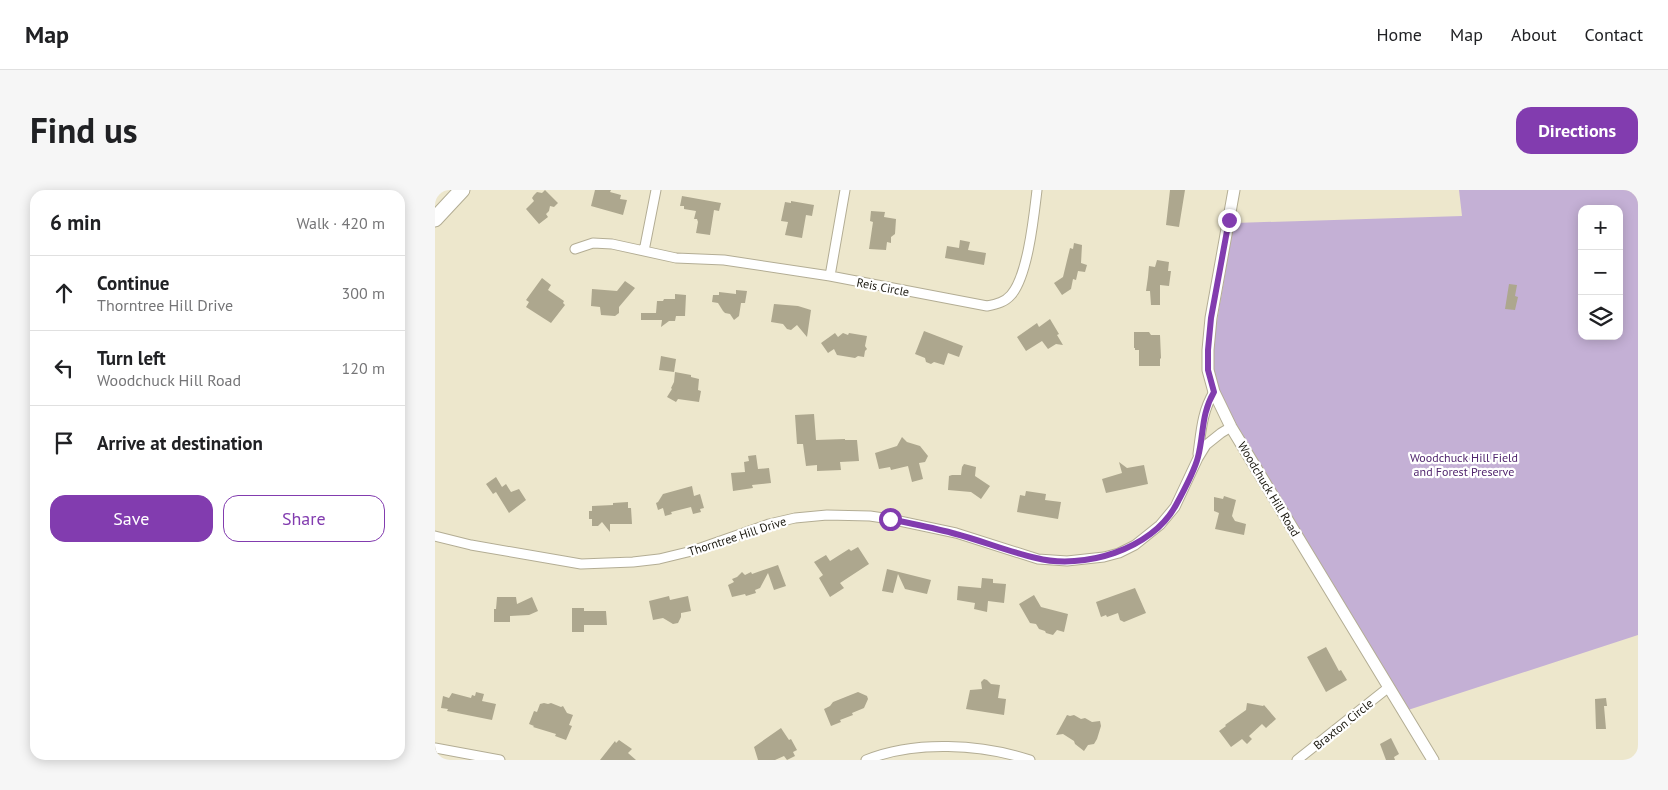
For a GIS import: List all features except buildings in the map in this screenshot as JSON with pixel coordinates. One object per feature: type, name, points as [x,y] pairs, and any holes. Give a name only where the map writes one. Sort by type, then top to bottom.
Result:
[{"type":"highway","points":[[435,219],[462,190]]},
{"type":"street","points":[[644,250],[656,190]]},
{"type":"street","points":[[830,276],[845,190]]},
{"type":"street","name":"Reis Circle","points":[[575,249],[593,243],[612,244],[676,258],[724,260],[830,276],[987,306],[1000,303],[1014,291],[1023,270],[1037,190]]},
{"type":"street","name":"Woodchuck Hill Road","points":[[1235,190],[1211,318],[1208,370],[1214,392],[1231,427],[1433,760]]},
{"type":"street","name":"Thorntree Hill Drive","points":[[1198,458],[1202,423],[1207,403],[1214,392]]},
{"type":"street","name":"Thorntree Hill Drive","points":[[435,536],[552,560],[581,564],[659,559],[692,552],[769,524],[795,518],[827,515],[870,516],[956,534],[1037,559],[1067,561],[1104,557],[1119,553],[1135,545],[1160,525],[1175,507],[1206,445],[1231,427]]},
{"type":"street","name":"Braxton Circle","points":[[1297,760],[1389,687]]},
{"type":"street","points":[[866,760],[905,748],[943,747],[985,749],[1031,760]]},
{"type":"street","points":[[435,748],[500,760]]},
{"type":"green space","name":"Woodchuck Hill Field and Forest Preserve","points":[[1459,190],[1638,190],[1638,635],[1408,710],[1236,425],[1219,389],[1213,370],[1213,344],[1234,223],[1462,216]]},
{"type":"route","points":[[890,519],[956,534],[1037,559],[1067,561],[1104,557],[1119,553],[1149,535],[1175,507],[1198,458],[1202,423],[1207,403],[1214,392],[1208,370],[1208,350],[1211,318],[1229,220]]}]
